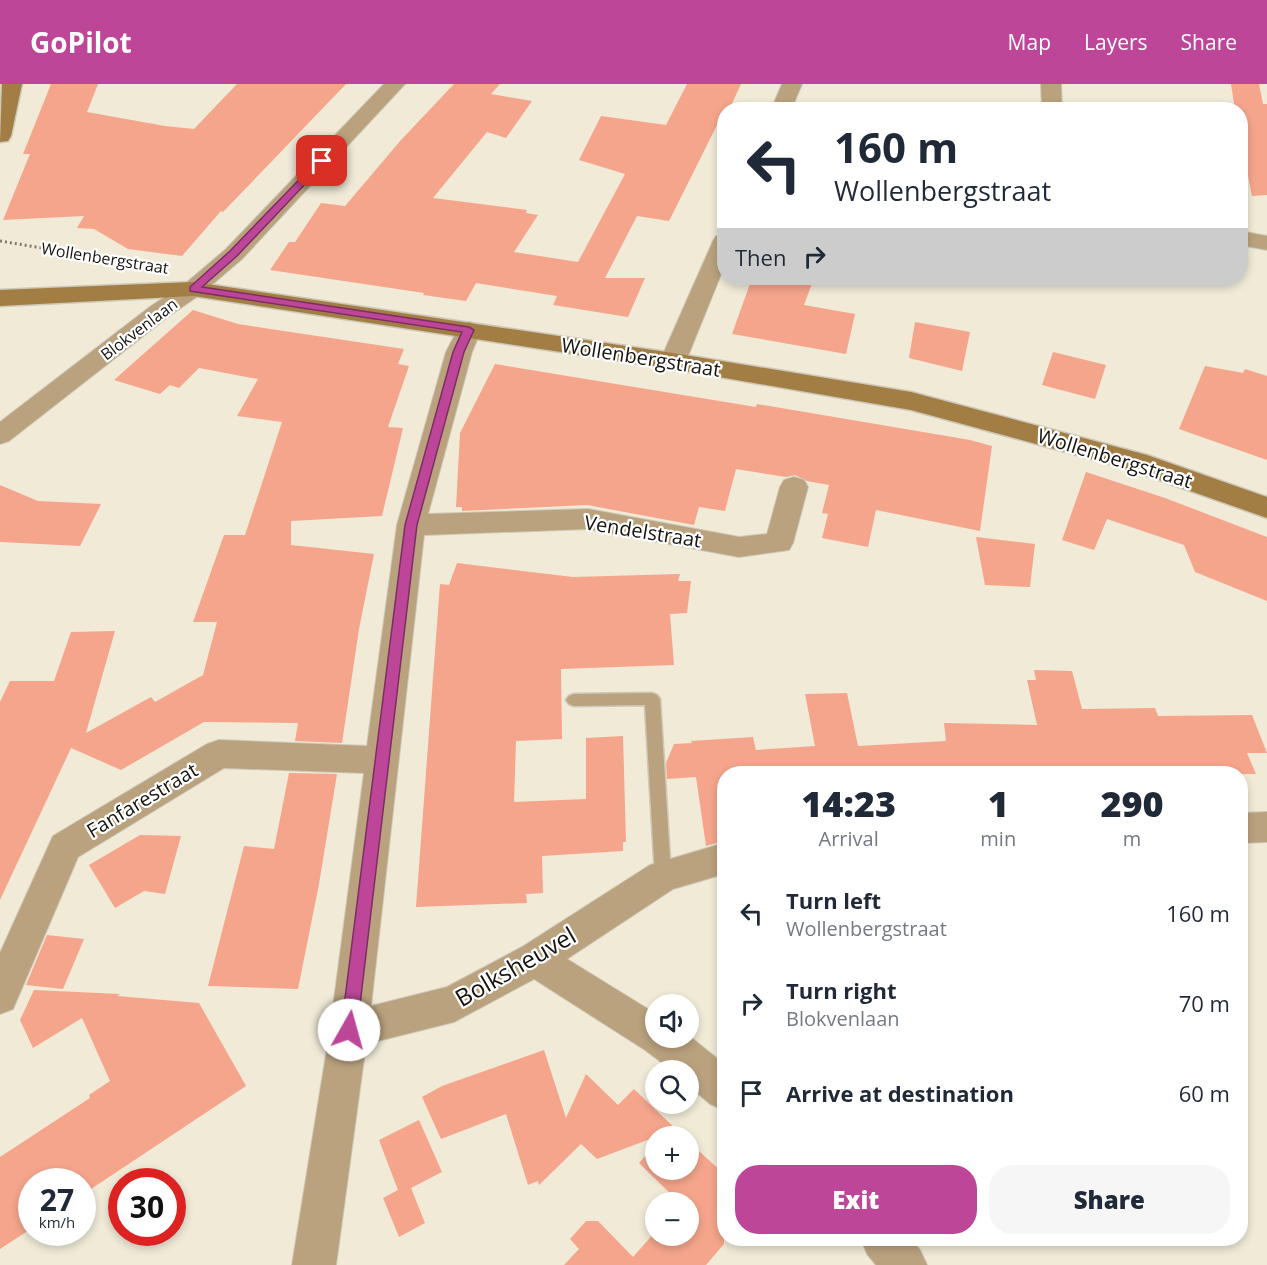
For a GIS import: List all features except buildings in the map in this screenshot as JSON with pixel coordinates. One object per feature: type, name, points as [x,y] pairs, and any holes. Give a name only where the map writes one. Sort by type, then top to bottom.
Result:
[{"type":"street","name":"Blokvenlaan","points":[[0,435],[160,310],[193,289],[241,246],[395,84]]},
{"type":"street","points":[[784,102],[792,84]]},
{"type":"street","points":[[1051,84],[1052,102]]},
{"type":"street","points":[[0,136],[7,91]]},
{"type":"street","points":[[1248,239],[1267,243]]},
{"type":"street","points":[[673,362],[717,258]]},
{"type":"street","name":"Wollenbergstraat","points":[[0,298],[193,289],[673,362],[921,404],[1137,462],[1267,508]]},
{"type":"street","points":[[314,1265],[349,1030],[411,525],[459,352],[469,330]]},
{"type":"street","name":"Vendelstraat","points":[[411,525],[588,519],[739,547],[779,543],[794,487]]},
{"type":"street","name":"Fanfarestraat","points":[[0,996],[65,847],[219,754],[382,760]]},
{"type":"street","points":[[1248,828],[1267,827]]},
{"type":"street","name":"Bolksheuvel","points":[[349,1030],[454,1004],[535,958],[663,876],[717,861]]},
{"type":"street","points":[[535,958],[645,1029]]},
{"type":"street","points":[[675,1048],[717,1084]]},
{"type":"street","points":[[888,1246],[905,1265]]},
{"type":"lane","points":[[574,700],[652,699],[663,876]]},
{"type":"path","name":"Wollenbergstraat","points":[[0,241],[134,263]]},
{"type":"route","points":[[322,161],[234,254],[193,289],[469,330],[459,352],[411,525],[349,1030]]}]
